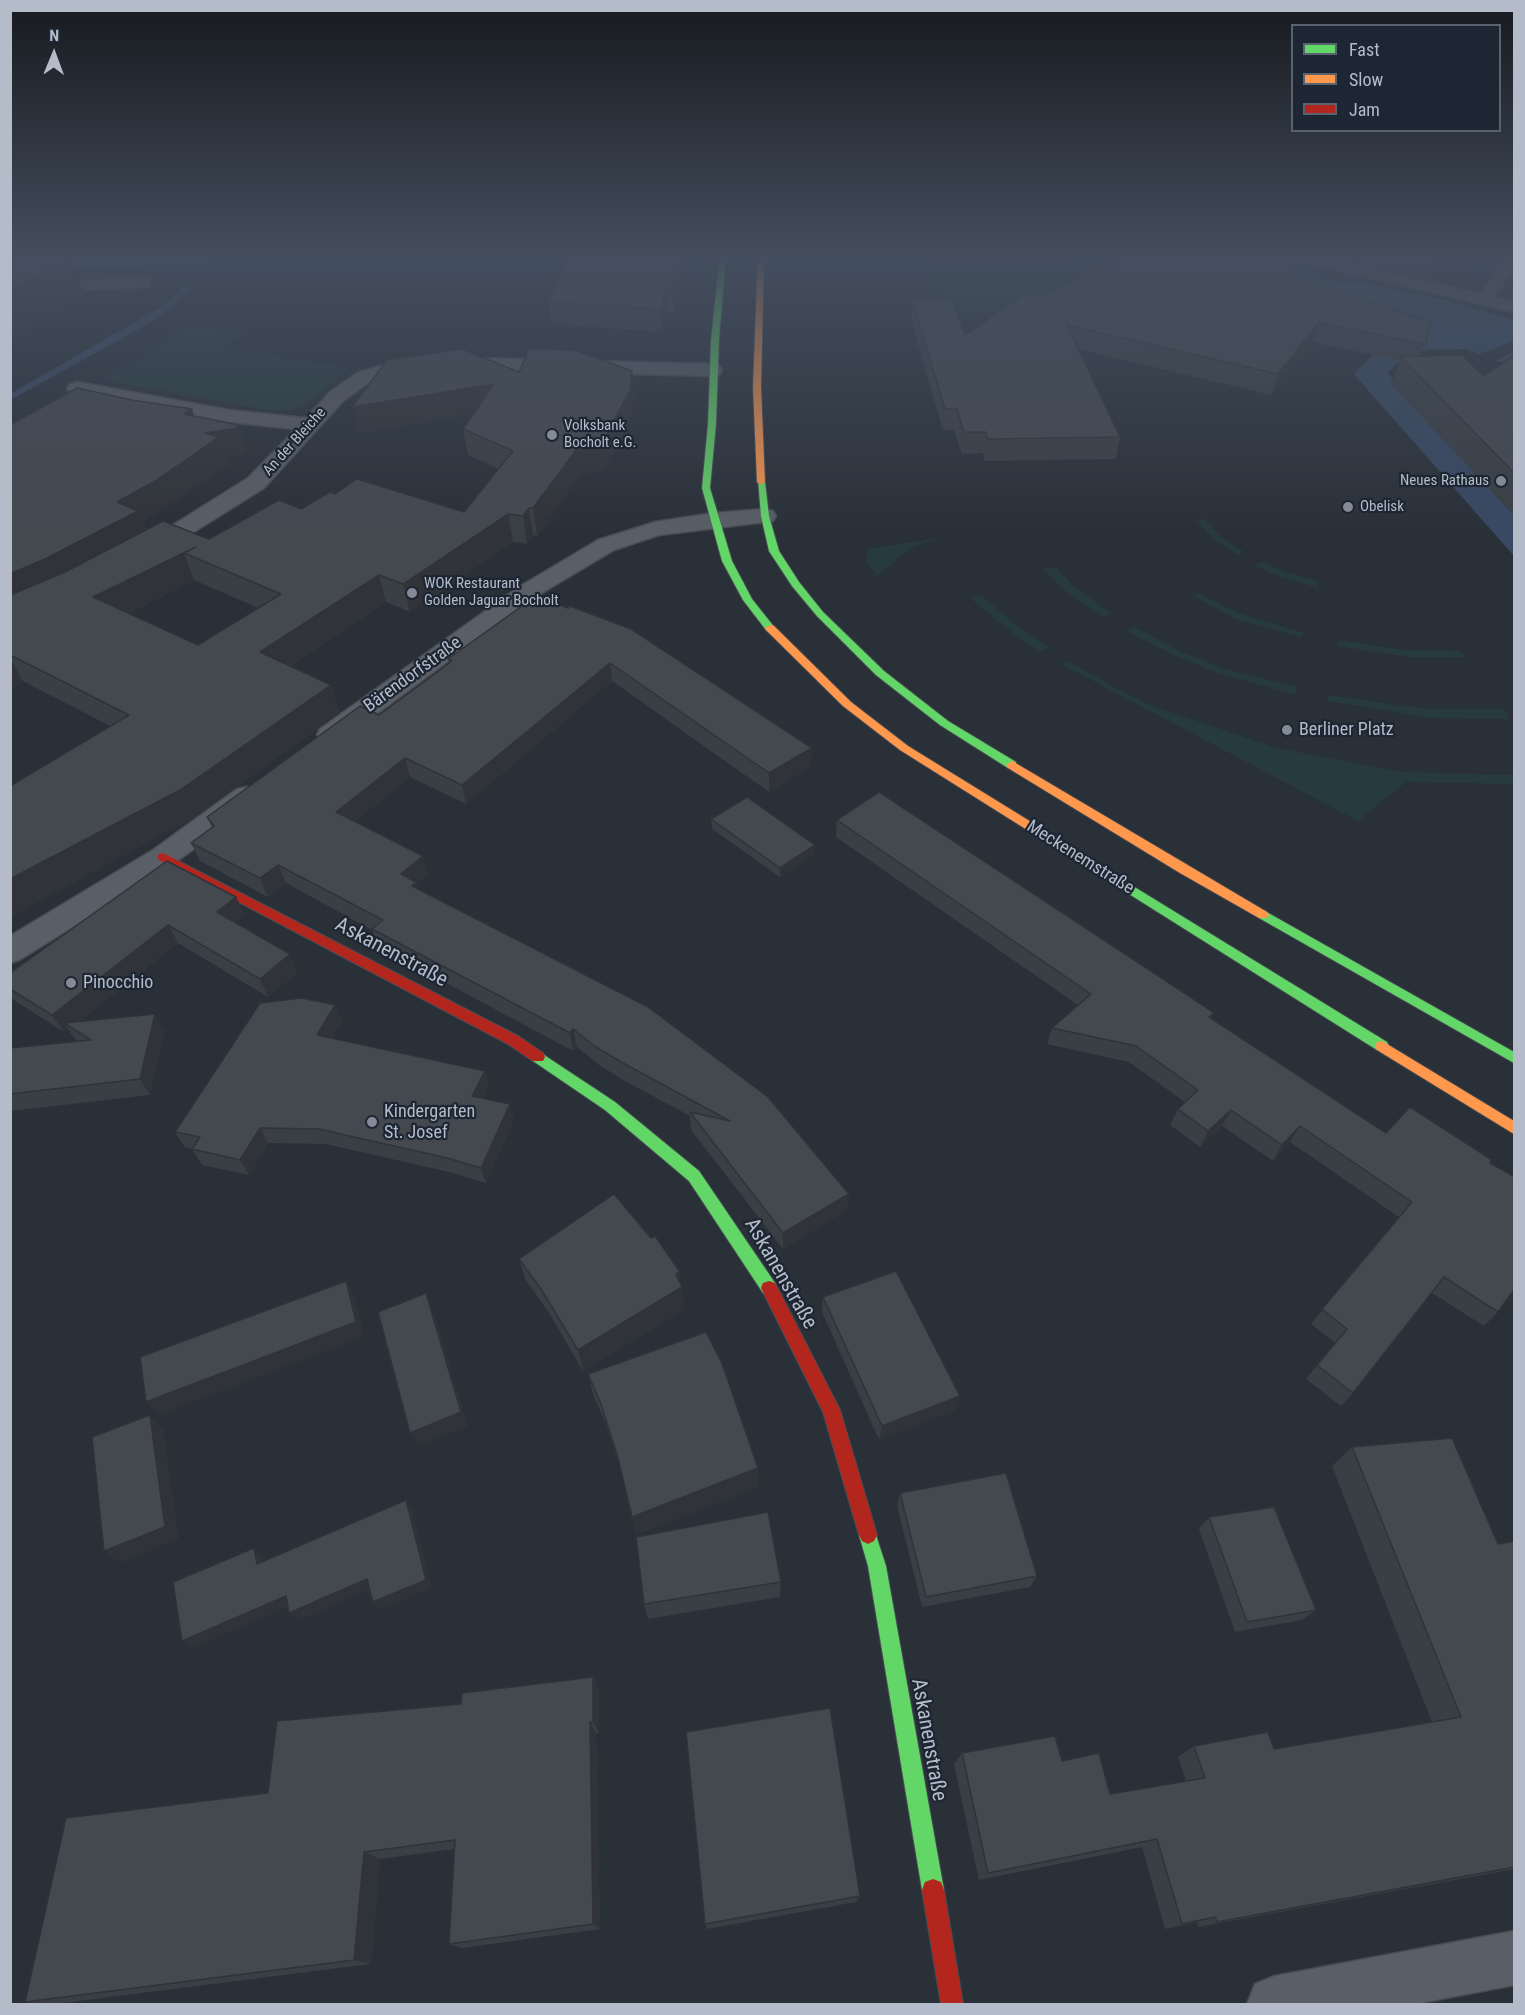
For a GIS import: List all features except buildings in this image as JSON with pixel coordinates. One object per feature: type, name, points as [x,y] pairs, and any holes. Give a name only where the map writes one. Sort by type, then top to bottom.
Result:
[{"type":"main road","name":"Meckenemstraße","points":[[715,350],[712,424],[706,488],[714,520],[728,561],[748,600],[773,632],[810,670],[847,704],[904,748],[1515,1128]]},
{"type":"main road","points":[[758,350],[757,387],[761,488],[774,551],[795,585],[820,614],[880,673],[944,723],[1184,870],[1515,1058]]},
{"type":"main road","name":"Askanenstraße","points":[[163,857],[513,1040],[610,1106],[694,1176],[764,1278],[831,1410],[877,1566],[952,2004]]},
{"type":"street","name":"An der Bleiche","points":[[124,564],[196,522],[256,483],[337,396],[364,377],[395,366],[415,363],[713,370]]},
{"type":"street","points":[[79,397],[102,394],[229,416],[310,424]]},
{"type":"street","points":[[714,520],[765,516]]},
{"type":"street","name":"Bärendorfstraße","points":[[313,748],[527,592],[606,545],[655,529],[714,520]]},
{"type":"street","points":[[10,951],[163,857],[266,782]]},
{"type":"street","points":[[1275,2004],[1515,1958]]},
{"type":"green space","points":[[151,350],[244,350],[351,369],[305,405],[288,411],[268,410],[101,380]]},
{"type":"green space","points":[[1204,519],[1220,536],[1244,552],[1238,555],[1213,538],[1197,520]]},
{"type":"green space","points":[[940,538],[910,548],[877,576],[866,561],[868,549]]},
{"type":"green space","points":[[1261,562],[1318,581],[1318,588],[1281,577],[1253,565]]},
{"type":"green space","points":[[1056,567],[1076,588],[1111,613],[1104,618],[1067,592],[1043,569]]},
{"type":"green space","points":[[1198,593],[1241,614],[1304,633],[1301,637],[1235,619],[1193,596]]},
{"type":"green space","points":[[982,596],[1020,628],[1049,648],[1039,652],[970,598]]},
{"type":"green space","points":[[1133,626],[1180,651],[1222,668],[1297,687],[1295,695],[1217,673],[1175,656],[1126,631]]},
{"type":"green space","points":[[1339,640],[1404,650],[1460,651],[1466,657],[1409,657],[1337,646]]},
{"type":"green space","points":[[1067,661],[1144,703],[1277,748],[1401,772],[1514,775],[1514,784],[1406,782],[1358,821],[1061,664]]},
{"type":"green space","points":[[1328,695],[1428,709],[1505,709],[1509,719],[1429,718],[1328,701]]},
{"type":"water","points":[[1375,350],[1411,350],[1387,373],[1514,510],[1514,556],[1354,374],[1374,354]]},
{"type":"water","points":[[1468,350],[1514,350],[1514,367]]},
{"type":"pier","points":[[1490,350],[1514,350],[1493,362],[1474,356]]},
{"type":"waterway","points":[[10,398],[95,350]]},
{"type":"traffic: fast","points":[[715,350],[712,424],[706,488],[727,561],[748,600],[770,628]]},
{"type":"traffic: fast","points":[[761,482],[765,516],[774,551],[795,584],[820,614],[880,673],[944,723],[1012,765]]},
{"type":"traffic: fast","points":[[1079,857],[1382,1046]]},
{"type":"traffic: fast","points":[[1263,915],[1514,1058]]},
{"type":"traffic: fast","points":[[538,1057],[610,1106],[694,1176],[769,1288]]},
{"type":"traffic: fast","points":[[868,1535],[877,1566],[933,1890]]},
{"type":"traffic: slow","points":[[758,350],[757,387],[761,482]]},
{"type":"traffic: slow","points":[[770,628],[847,704],[904,748],[1079,857]]},
{"type":"traffic: slow","points":[[1012,765],[1184,870],[1263,915]]},
{"type":"traffic: slow","points":[[1382,1046],[1514,1128]]},
{"type":"traffic: jam","points":[[163,857],[513,1040],[538,1057]]},
{"type":"traffic: jam","points":[[769,1288],[831,1410],[868,1535]]},
{"type":"traffic: jam","points":[[933,1890],[952,2004]]},
{"type":"place","name":"Volksbank Bocholt e.G.","points":[[552,435]]},
{"type":"place","name":"Neues Rathaus","points":[[1501,481]]},
{"type":"place","name":"Obelisk","points":[[1348,507]]},
{"type":"place","name":"WOK Restaurant Golden Jaguar Bocholt","points":[[412,593]]},
{"type":"place","name":"Berliner Platz","points":[[1287,730]]},
{"type":"place","name":"Pinocchio","points":[[71,983]]},
{"type":"place","name":"Kindergarten St. Josef","points":[[372,1122]]}]
